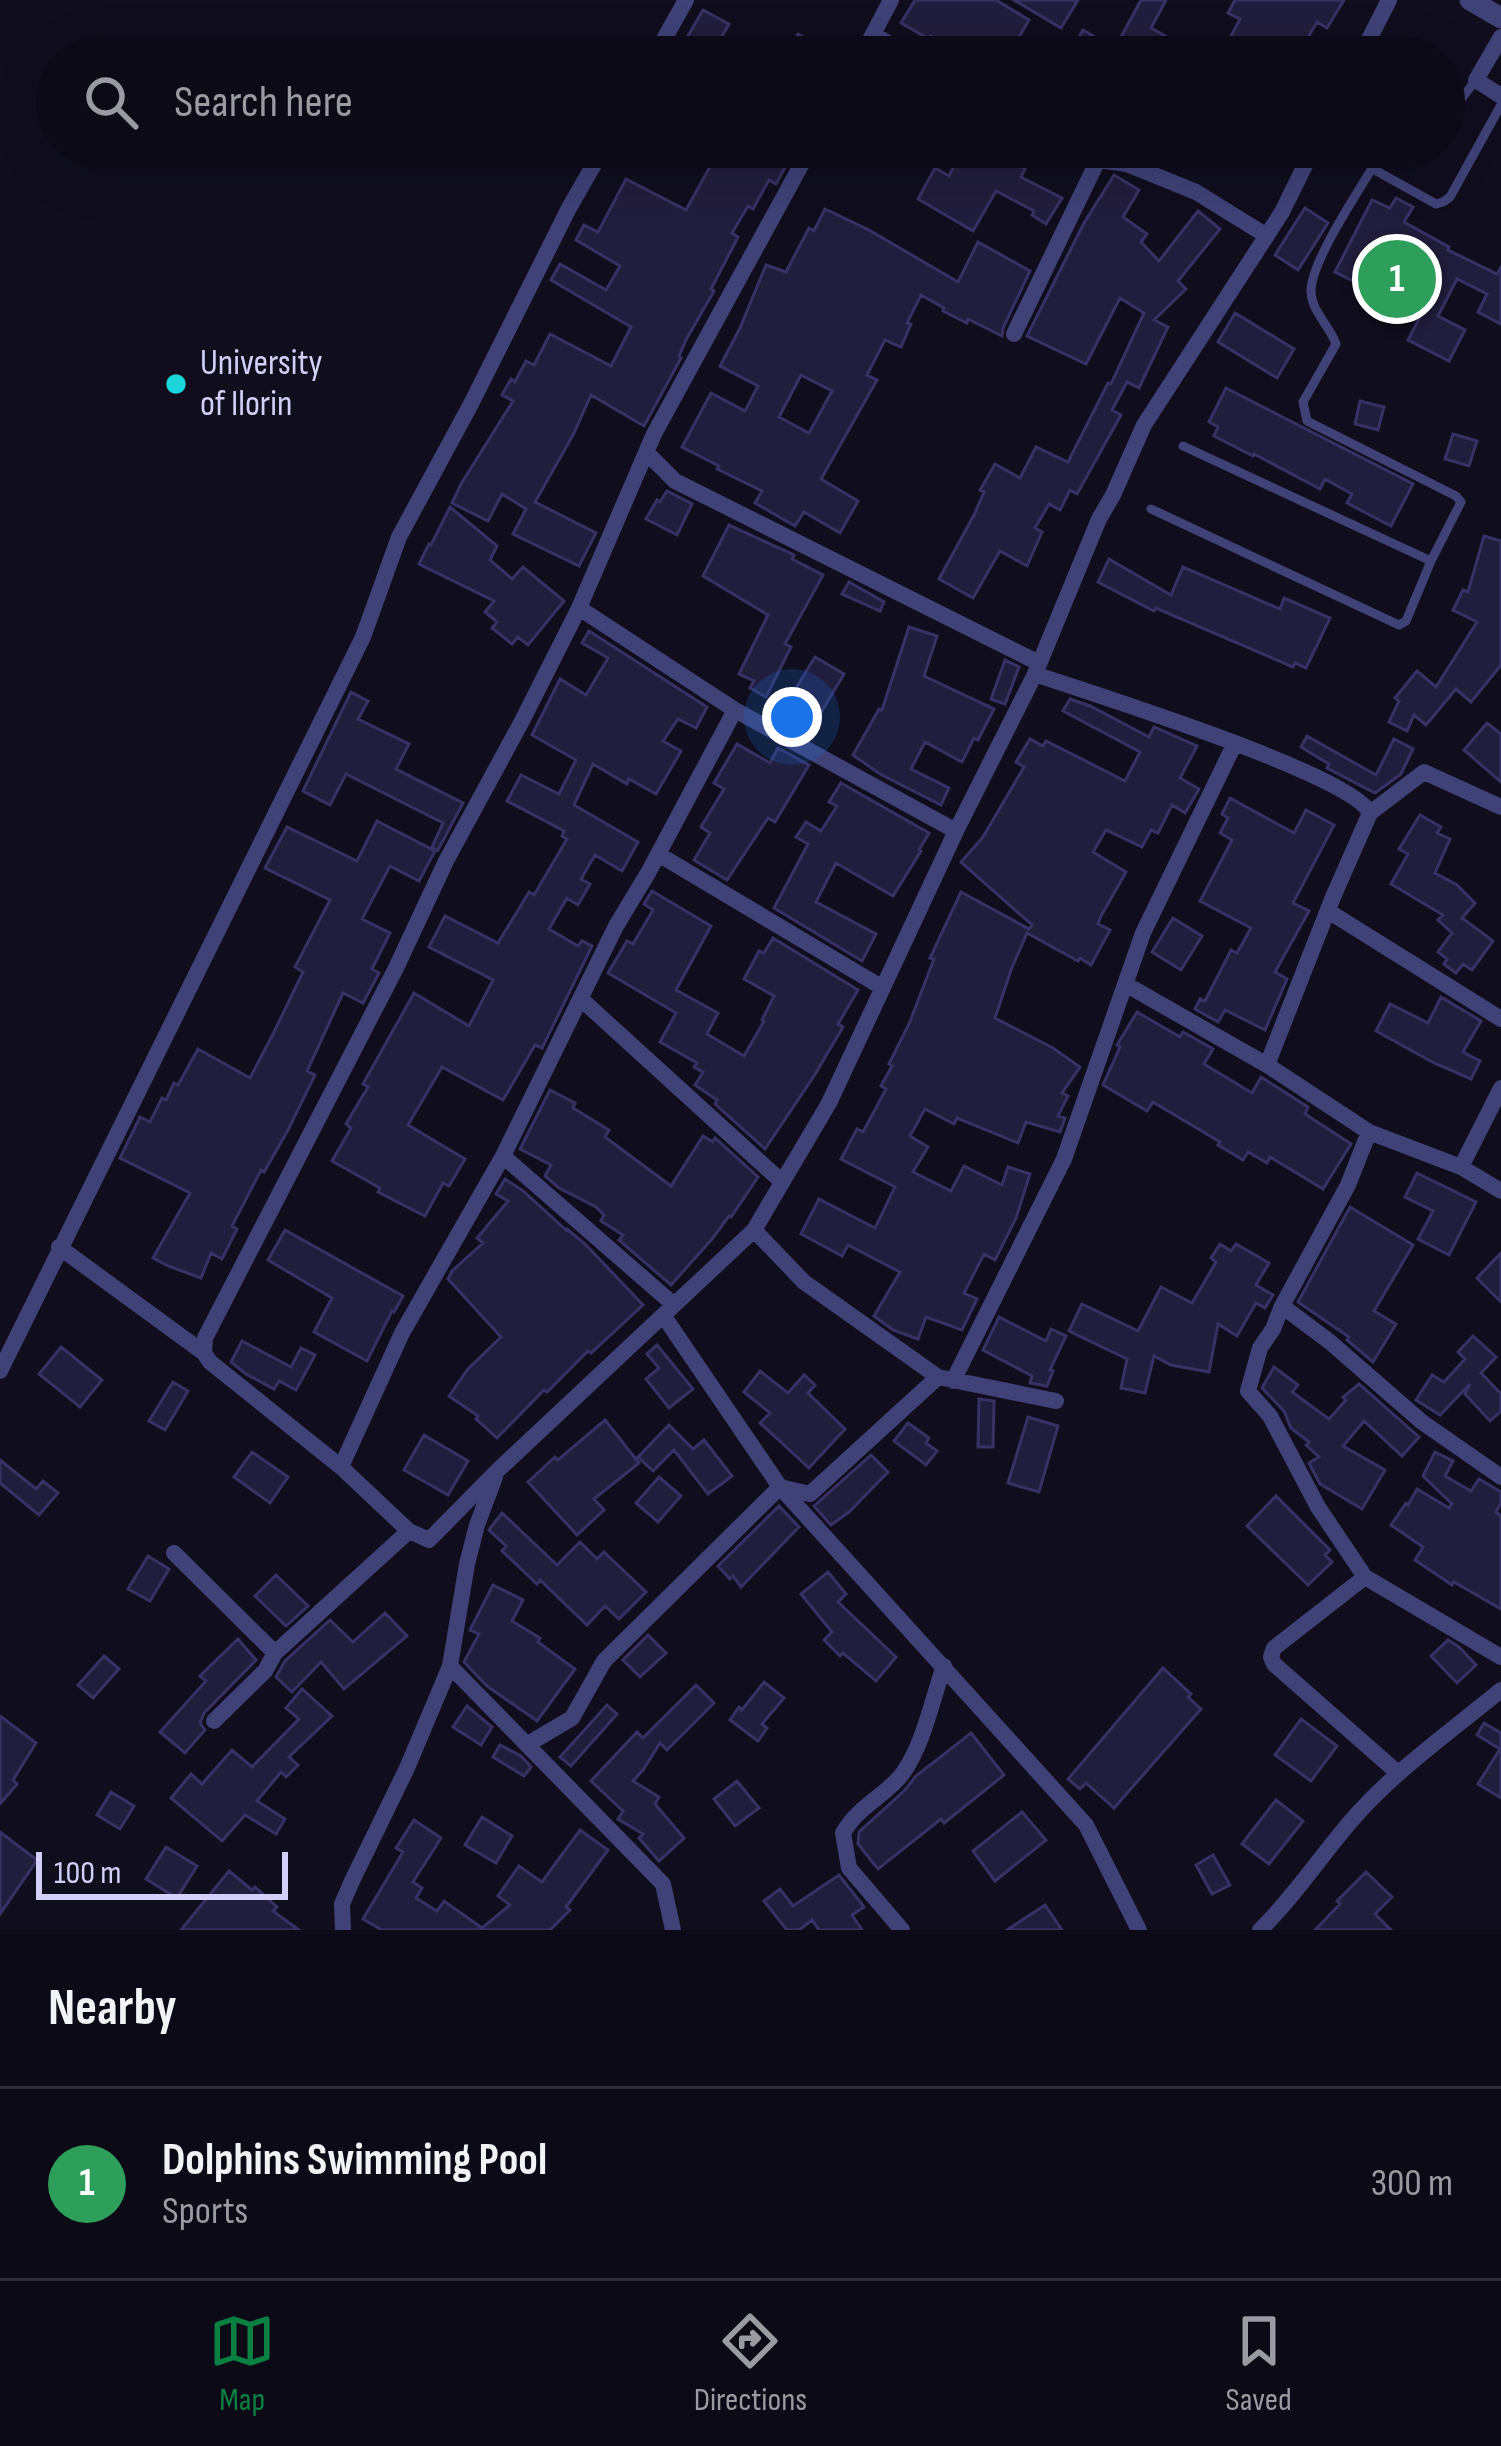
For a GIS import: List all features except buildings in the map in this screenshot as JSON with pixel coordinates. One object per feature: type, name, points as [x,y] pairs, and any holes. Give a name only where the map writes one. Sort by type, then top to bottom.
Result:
[{"type":"street","points":[[666,36],[686,0]]},
{"type":"street","points":[[874,35],[891,0]]},
{"type":"street","points":[[1370,36],[1388,0]]},
{"type":"street","points":[[1470,0],[1501,17]]},
{"type":"street","points":[[1501,37],[1476,80],[1501,96]]},
{"type":"street","points":[[0,1371],[354,658],[399,537],[593,168]]},
{"type":"street","points":[[204,1353],[205,1337],[579,608],[654,434],[800,168]]},
{"type":"street","points":[[1014,334],[1094,168]]},
{"type":"street","points":[[1137,168],[1196,192],[1267,236]]},
{"type":"street","points":[[59,1247],[204,1353],[341,1467],[409,1531],[429,1540],[754,1230],[829,1103],[1037,669],[1144,425],[1267,236],[1303,168]]},
{"type":"street","points":[[646,453],[675,481],[1037,669],[1235,743],[1342,790],[1365,802],[1370,813]]},
{"type":"street","points":[[579,608],[734,710],[956,831]]},
{"type":"street","points":[[341,1467],[402,1333],[503,1156],[616,926],[734,710]]},
{"type":"street","points":[[780,1487],[811,1494],[946,1379],[1064,1159],[1143,933],[1235,743]]},
{"type":"street","points":[[1267,1065],[1370,813],[1424,772],[1501,807]]},
{"type":"street","points":[[658,854],[883,988]]},
{"type":"street","points":[[1328,911],[1501,1019]]},
{"type":"street","points":[[1127,985],[1267,1065],[1369,1132],[1461,1167],[1501,1191]]},
{"type":"street","points":[[581,1000],[782,1182]]},
{"type":"street","points":[[1461,1167],[1501,1088]]},
{"type":"street","points":[[1369,1132],[1348,1185],[1260,1348],[1247,1390],[1270,1416],[1318,1507],[1365,1577],[1501,1657]]},
{"type":"street","points":[[503,1156],[668,1309],[780,1487],[1086,1825],[1139,1930]]},
{"type":"street","points":[[754,1230],[804,1282],[946,1379],[1056,1401]]},
{"type":"street","points":[[1282,1306],[1423,1422],[1501,1477]]},
{"type":"street","points":[[343,1930],[342,1904],[450,1666],[472,1545],[497,1471]]},
{"type":"street","points":[[528,1744],[572,1718],[604,1661],[780,1487]]},
{"type":"street","points":[[214,1721],[265,1671],[275,1653],[409,1531]]},
{"type":"street","points":[[174,1553],[275,1653]]},
{"type":"street","points":[[1365,1577],[1274,1648],[1271,1657],[1398,1773]]},
{"type":"street","points":[[450,1666],[663,1884],[673,1930]]},
{"type":"street","points":[[902,1930],[849,1868],[843,1833],[853,1817],[900,1777],[913,1756],[944,1666]]},
{"type":"street","points":[[1260,1930],[1352,1819],[1398,1773],[1501,1690]]},
{"type":"lane","points":[[1465,94],[1476,80]]},
{"type":"lane","points":[[1151,509],[1400,625],[1406,622],[1460,502],[1307,421],[1303,402],[1336,344],[1316,310],[1311,290],[1330,240],[1373,169],[1436,204],[1443,202],[1501,105]]},
{"type":"lane","points":[[1183,446],[1431,561]]},
{"type":"place","name":"Dolphins Swimming Pool","points":[[1397,279]]},
{"type":"place","name":"University of Ilorin","points":[[176,384]]}]
